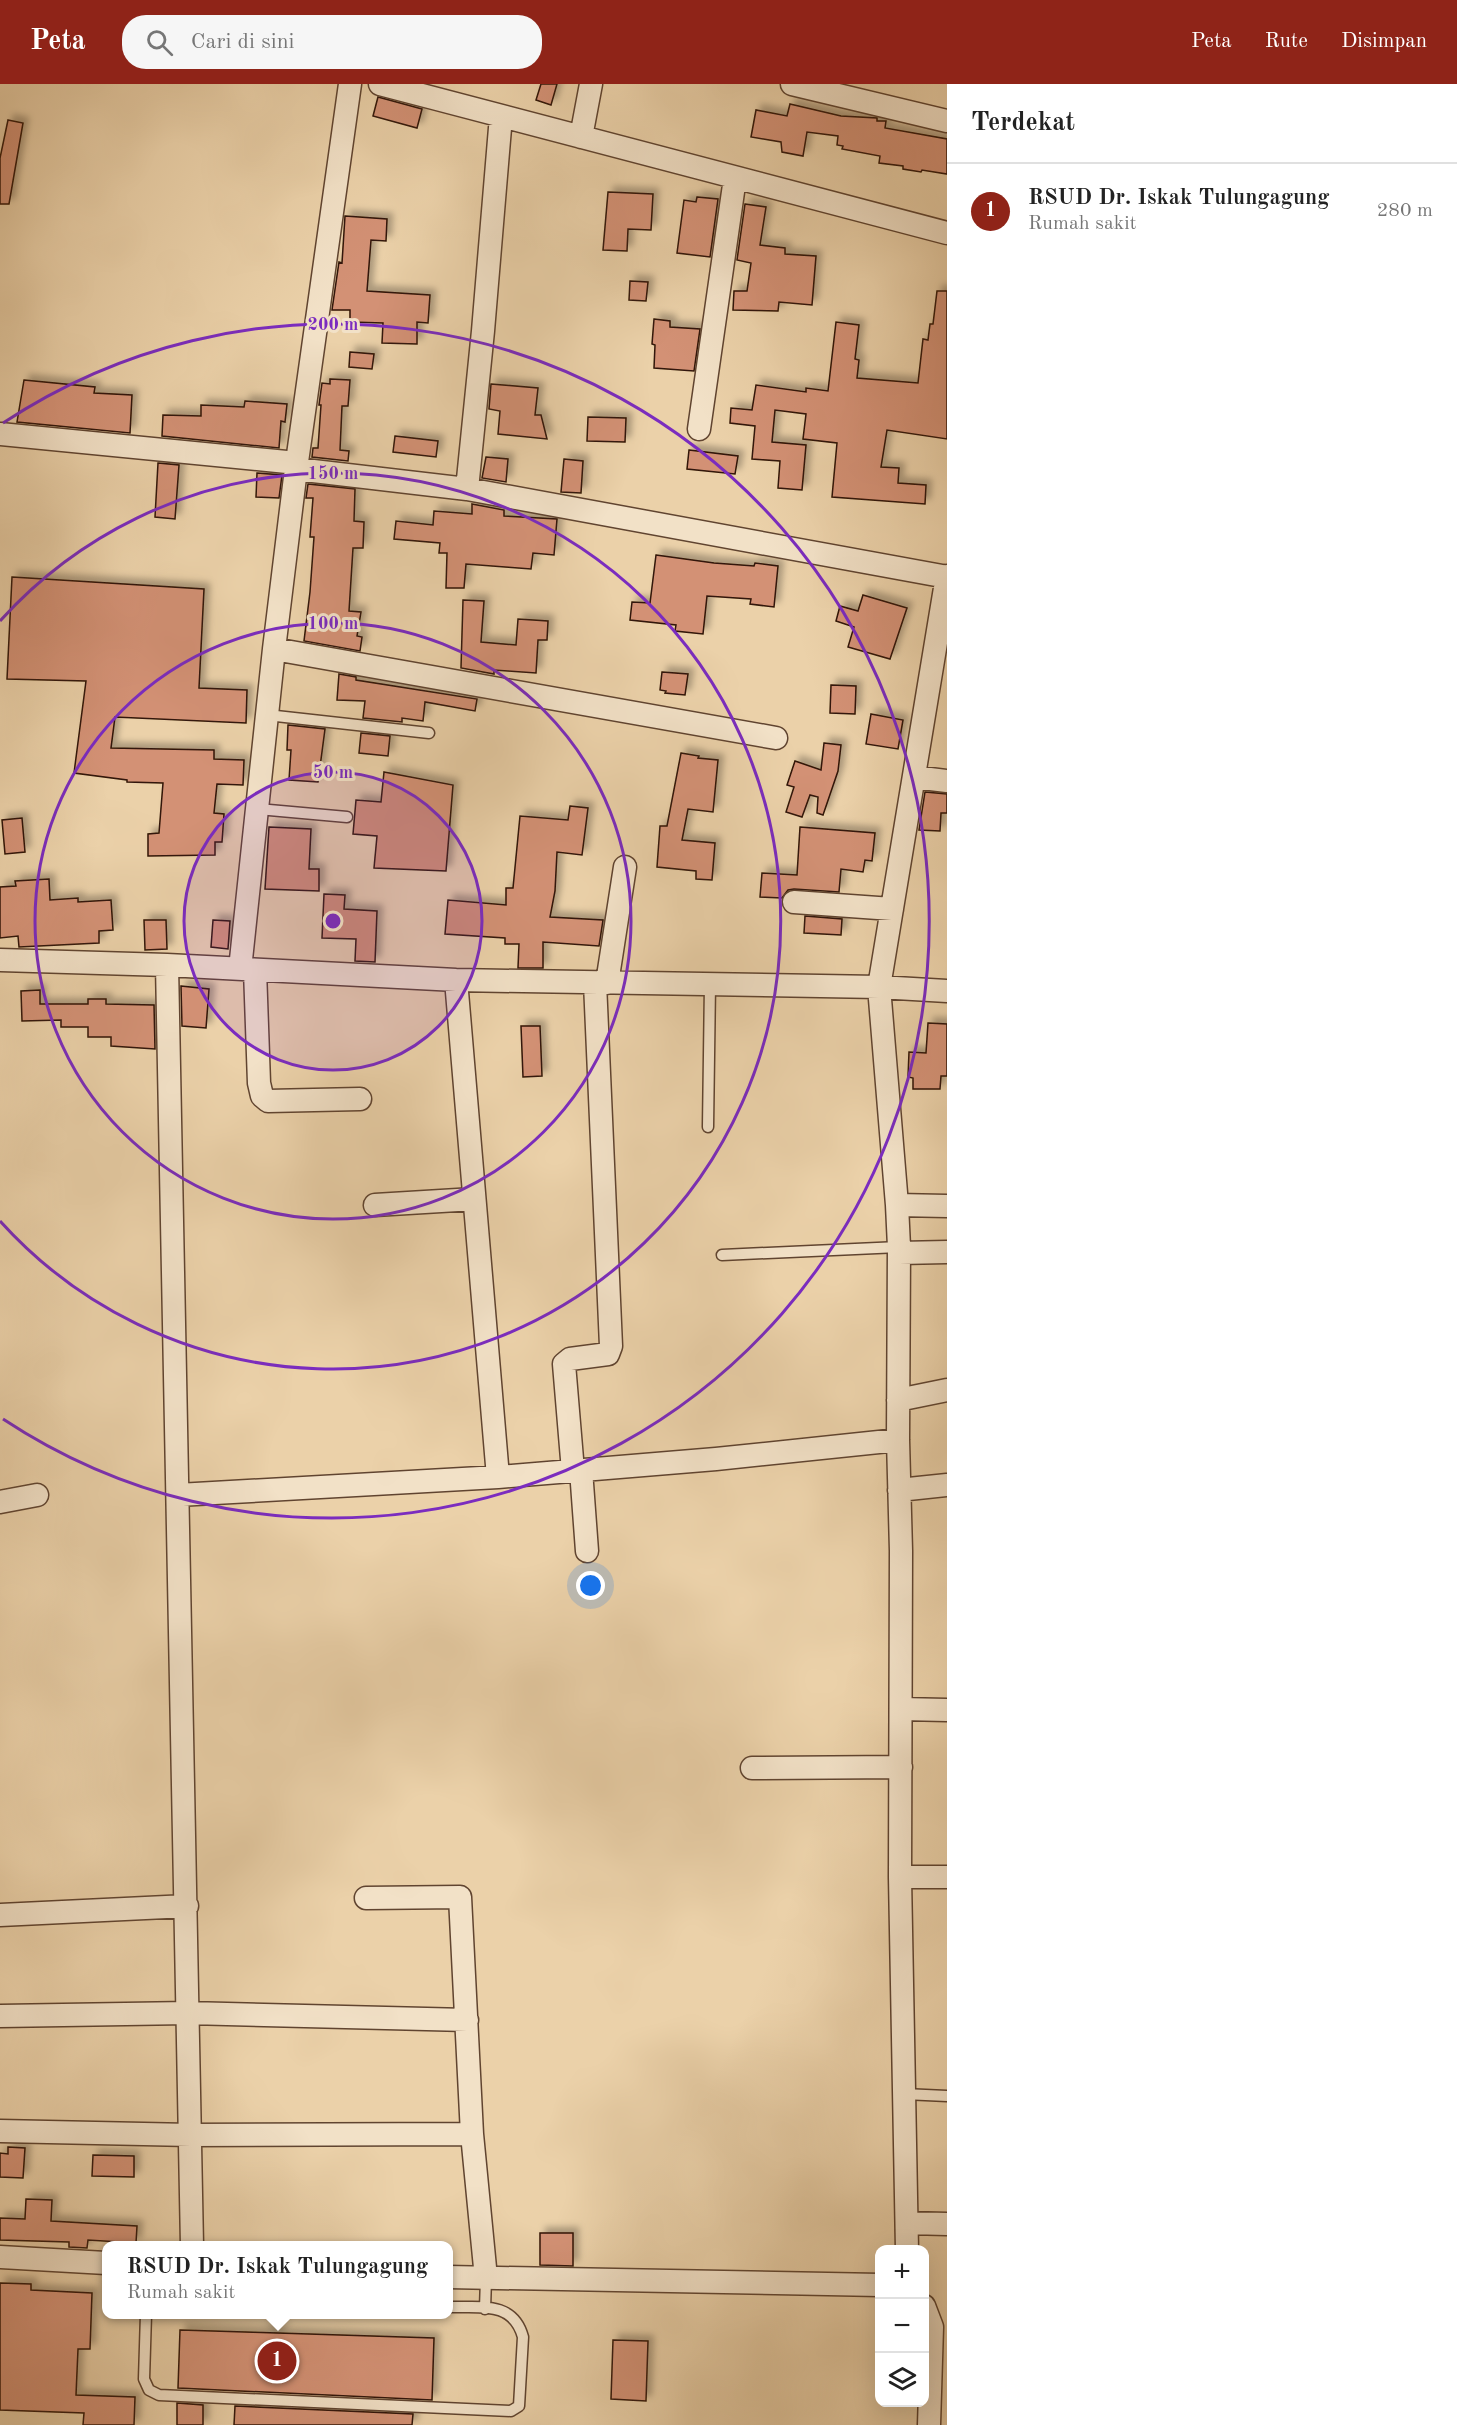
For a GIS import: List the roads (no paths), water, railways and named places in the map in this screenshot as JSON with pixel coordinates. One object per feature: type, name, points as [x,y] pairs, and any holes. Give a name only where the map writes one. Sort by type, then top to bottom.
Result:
[{"type":"street","points":[[350,84],[274,649],[258,809],[247,970],[262,1096],[268,1101],[360,1100]]},
{"type":"street","points":[[380,84],[947,233]]},
{"type":"street","points":[[581,137],[591,84]]},
{"type":"street","points":[[792,84],[947,121]]},
{"type":"street","points":[[467,489],[501,116]]},
{"type":"street","points":[[699,429],[735,178]]},
{"type":"street","points":[[0,434],[297,466],[467,489],[947,577],[879,987],[899,1250],[900,1877],[907,2245]]},
{"type":"street","points":[[274,649],[776,738]]},
{"type":"street","points":[[914,777],[947,781]]},
{"type":"street","points":[[587,1551],[564,1364],[570,1359],[608,1354],[611,1346],[601,983],[625,867]]},
{"type":"street","points":[[794,902],[892,909]]},
{"type":"street","points":[[0,960],[167,965],[456,980],[879,987],[947,991]]},
{"type":"street","points":[[167,965],[192,2241]]},
{"type":"street","points":[[456,980],[498,1477]]},
{"type":"street","points":[[375,1205],[474,1199]]},
{"type":"street","points":[[897,1206],[947,1206]]},
{"type":"street","points":[[899,1250],[947,1252]]},
{"type":"street","points":[[898,1400],[947,1390]]},
{"type":"street","points":[[178,1495],[498,1477],[716,1459],[898,1440]]},
{"type":"street","points":[[899,1490],[947,1485]]},
{"type":"street","points":[[0,1502],[37,1495]]},
{"type":"street","points":[[901,1708],[947,1710]]},
{"type":"street","points":[[752,1768],[901,1767]]},
{"type":"street","points":[[900,1877],[947,1877]]},
{"type":"street","points":[[366,1898],[460,1897],[472,2134],[486,2278]]},
{"type":"street","points":[[0,1915],[187,1906]]},
{"type":"street","points":[[0,2016],[188,2013],[467,2020]]},
{"type":"street","points":[[0,2131],[191,2135],[472,2134]]},
{"type":"street","points":[[907,2223],[947,2224]]},
{"type":"street","points":[[0,2257],[102,2263]]},
{"type":"street","points":[[453,2277],[875,2285]]},
{"type":"street","points":[[934,2320],[935,2422]]},
{"type":"lane","points":[[267,715],[429,733]]},
{"type":"lane","points":[[258,809],[347,817]]},
{"type":"lane","points":[[708,1127],[710,984]]},
{"type":"lane","points":[[722,1255],[899,1250]]},
{"type":"lane","points":[[904,2094],[947,2096]]},
{"type":"lane","points":[[485,2308],[486,2278]]},
{"type":"lane","points":[[146,2319],[144,2379],[149,2390],[159,2395],[510,2411],[519,2406],[523,2337],[520,2326],[509,2313],[485,2308],[453,2307]]},
{"type":"place","name":"RSUD Dr. Iskak Tulungagung","points":[[277,2361]]}]
